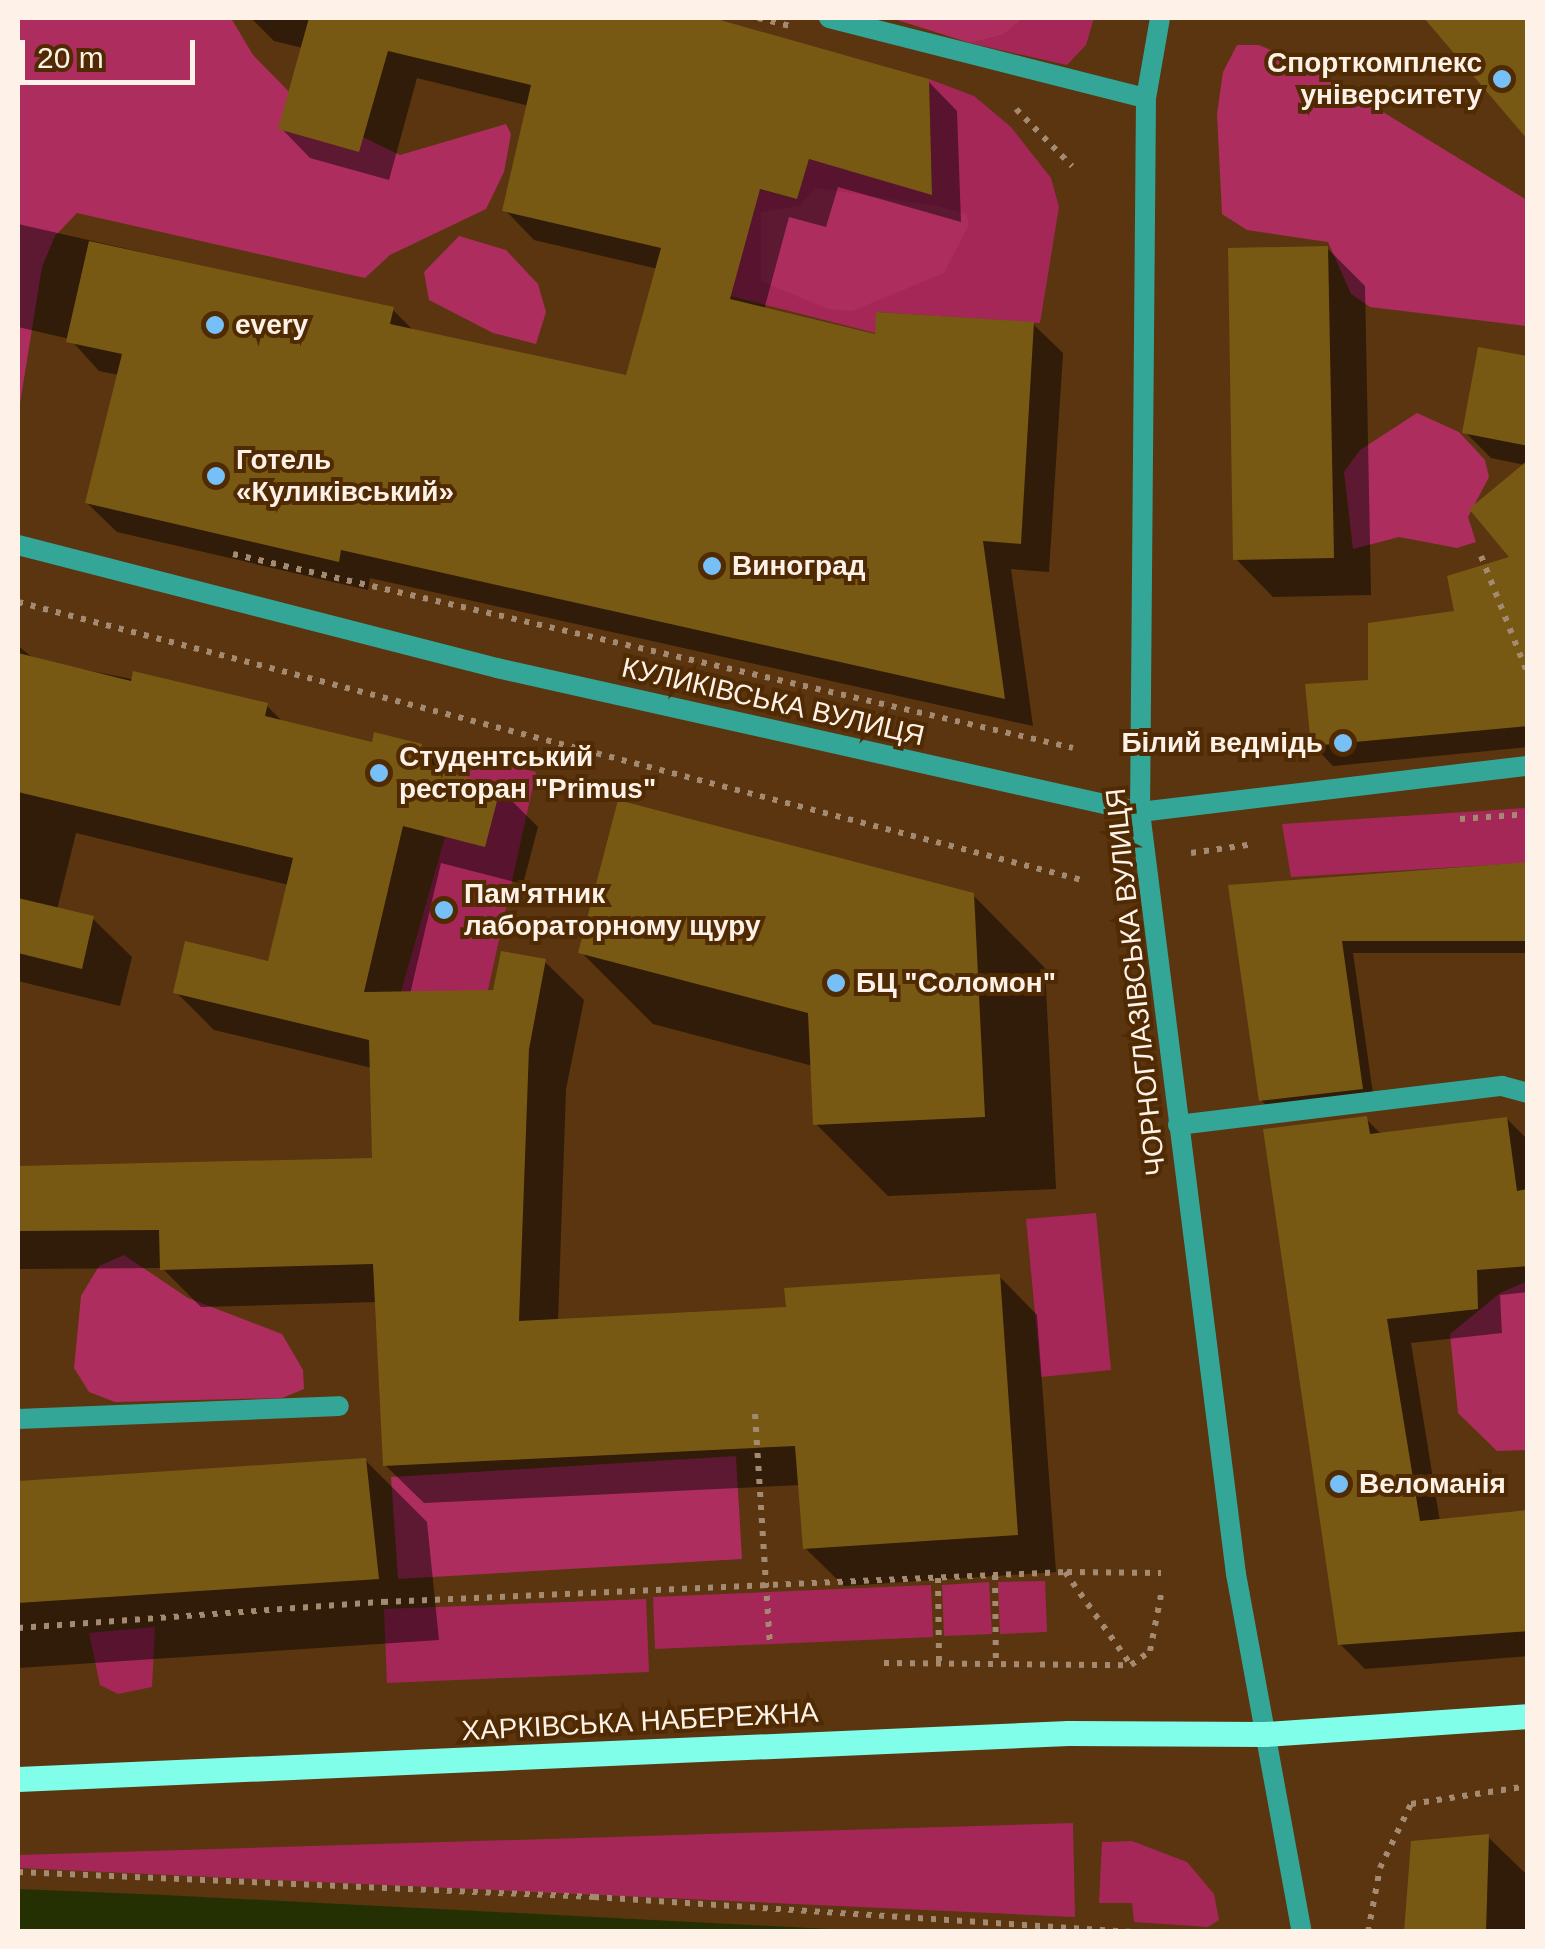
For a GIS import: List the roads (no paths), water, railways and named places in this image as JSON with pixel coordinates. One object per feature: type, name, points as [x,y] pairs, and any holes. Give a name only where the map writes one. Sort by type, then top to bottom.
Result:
[{"type":"main road","name":"ХАРКІВСЬКА НАБЕРЕЖНА","points":[[18,1779],[1068,1733],[1265,1734],[1528,1716]]},
{"type":"street","points":[[829,18],[1146,98]]},
{"type":"street","name":"ЧОРНОГЛАЗІВСЬКА ВУЛИЦЯ","points":[[1160,18],[1146,98],[1140,812],[1236,1574],[1302,1932]]},
{"type":"street","name":"КУЛИКІВСЬКА ВУЛИЦЯ","points":[[18,546],[497,668],[1140,812],[1528,766]]},
{"type":"street","points":[[1178,1125],[1502,1086],[1528,1092]]},
{"type":"street","points":[[18,1419],[339,1406]]},
{"type":"place","name":"Спорткомплекс університету","points":[[1502,79]]},
{"type":"place","name":"every","points":[[215,325]]},
{"type":"place","name":"Готель «Куликівський»","points":[[216,476]]},
{"type":"place","name":"Виноград","points":[[712,566]]},
{"type":"place","name":"Білий ведмідь","points":[[1343,743]]},
{"type":"place","name":"Студентський ресторан \"Primus\"","points":[[379,773]]},
{"type":"place","name":"Пам'ятник лабораторному щуру","points":[[444,910]]},
{"type":"place","name":"БЦ \"Соломон\"","points":[[836,983]]},
{"type":"place","name":"Веломанія","points":[[1339,1484]]}]
